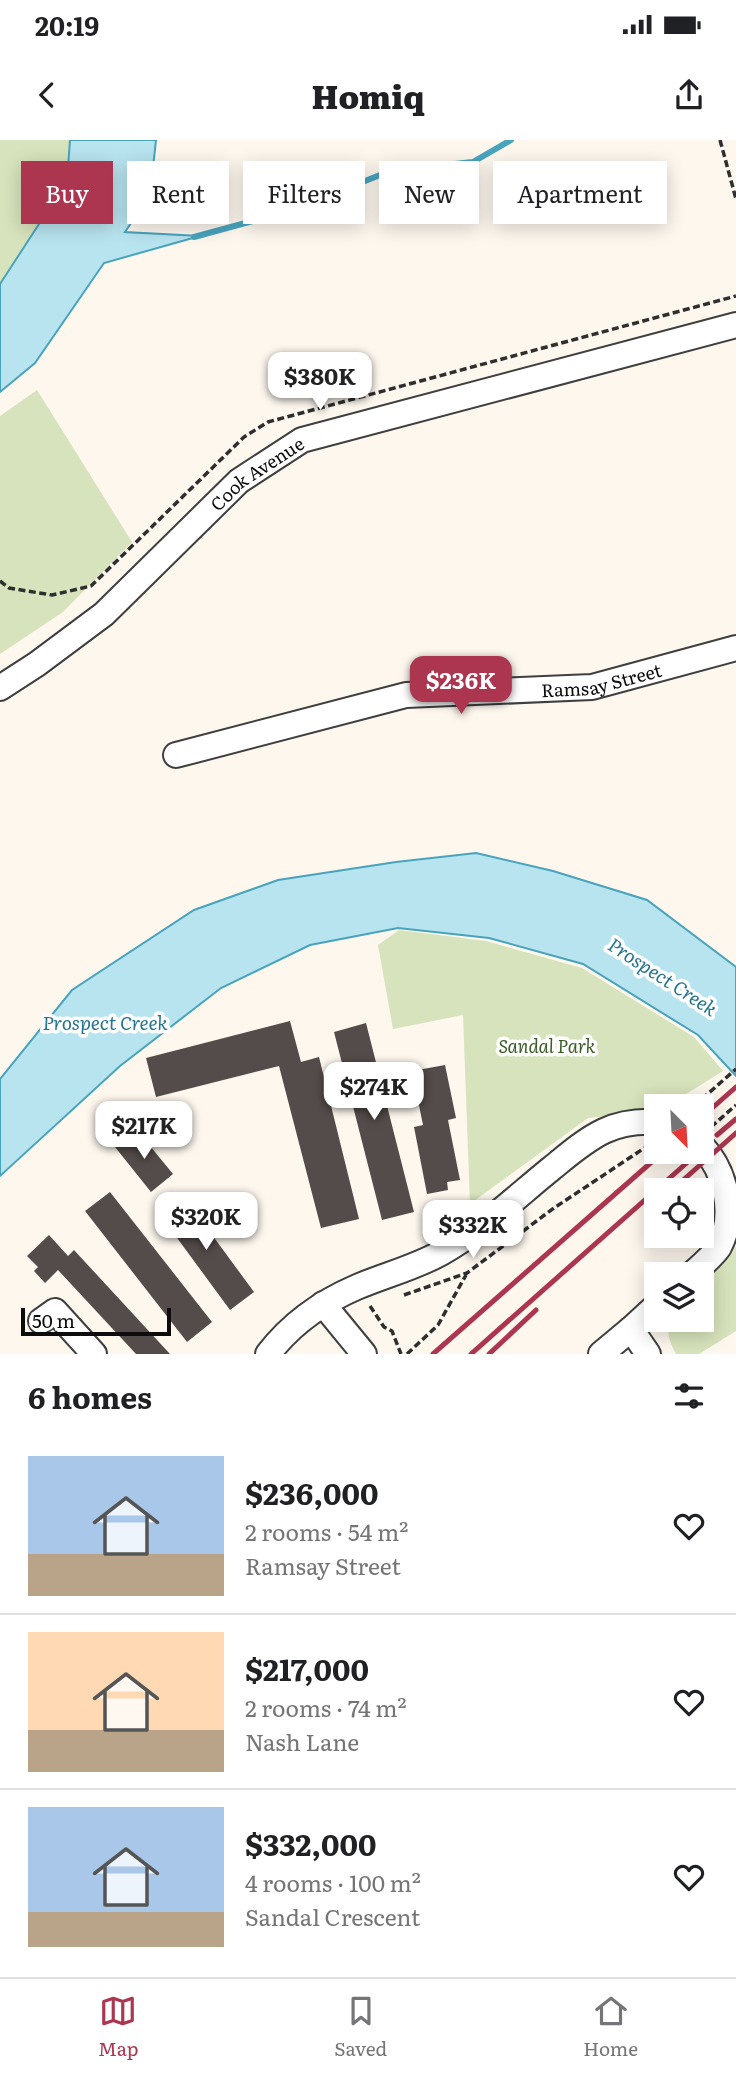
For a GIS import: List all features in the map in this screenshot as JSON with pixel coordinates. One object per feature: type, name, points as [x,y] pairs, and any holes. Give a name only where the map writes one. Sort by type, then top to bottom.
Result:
[{"type":"street","name":"Cook Avenue","points":[[0,688],[104,614],[239,481],[302,440],[736,325]]},
{"type":"street","name":"Ramsay Street","points":[[176,755],[406,695],[592,687],[736,648]]},
{"type":"street","points":[[276,1350],[300,1321],[323,1304],[356,1287],[421,1264],[453,1246],[573,1151],[604,1131],[640,1121],[644,1125]]},
{"type":"street","points":[[704,1262],[726,1235],[729,1221],[730,1206],[714,1157]]},
{"type":"street","points":[[323,1304],[364,1354]]},
{"type":"street","points":[[41,1321],[55,1311],[94,1354]]},
{"type":"street","points":[[601,1354],[644,1317]]},
{"type":"street","points":[[631,1329],[648,1354]]},
{"type":"path","points":[[720,140],[736,199]]},
{"type":"path","points":[[710,303],[736,296]]},
{"type":"path","points":[[708,1094],[736,1069]]},
{"type":"path","points":[[714,1128],[736,1105]]},
{"type":"path","points":[[393,1298],[467,1273],[644,1141]]},
{"type":"path","points":[[407,1354],[438,1325],[467,1273]]},
{"type":"path","points":[[381,1302],[369,1306],[384,1327],[391,1331],[401,1354]]},
{"type":"green space","points":[[0,140],[70,140],[69,161],[21,161],[21,224],[40,224],[0,284]]},
{"type":"green space","points":[[37,390],[132,542],[63,612],[0,654],[0,416]]},
{"type":"green space","name":"Sandal Park","points":[[399,930],[486,941],[582,968],[694,1037],[723,1071],[686,1094],[644,1094],[644,1112],[588,1118],[470,1204],[463,1015],[393,1029],[378,945]]},
{"type":"green space","points":[[736,1246],[736,1331],[699,1354],[676,1354],[668,1332],[714,1332],[714,1272]]},
{"type":"water","points":[[70,140],[156,140],[154,161],[127,161],[127,224],[130,224],[125,232],[200,236],[104,263],[35,363],[0,392],[0,284],[39,224],[113,224],[113,161],[68,161]]},
{"type":"water","name":"Prospect Creek","points":[[476,853],[553,871],[647,900],[736,967],[736,1076],[698,1035],[583,964],[489,938],[398,928],[310,945],[221,988],[120,1066],[0,1176],[0,1079],[72,990],[194,910],[278,880]]},
{"type":"building","points":[[290,1021],[301,1062],[319,1057],[359,1219],[321,1228],[279,1066],[156,1097],[146,1058]]},
{"type":"building","points":[[366,1023],[414,1212],[382,1220],[334,1032]]},
{"type":"building","points":[[445,1065],[456,1118],[448,1120],[460,1180],[447,1182],[448,1190],[427,1194],[414,1127],[423,1125],[412,1071]]},
{"type":"building","points":[[137,1130],[173,1174],[151,1192],[115,1147]]},
{"type":"building","points":[[110,1192],[212,1322],[187,1342],[85,1211]]},
{"type":"building","points":[[182,1194],[254,1292],[230,1310],[158,1212]]},
{"type":"building","points":[[49,1235],[68,1256],[74,1250],[170,1354],[136,1354],[58,1270],[45,1283],[34,1271],[38,1267],[27,1256]]},
{"type":"waterway","points":[[194,237],[290,211],[390,171],[473,162],[511,140]]},
{"type":"railway","points":[[714,1106],[736,1087]]},
{"type":"railway","points":[[717,1135],[736,1119]]},
{"type":"railway","points":[[685,1178],[736,1133]]},
{"type":"railway","points":[[433,1354],[649,1164]]},
{"type":"railway","points":[[471,1354],[685,1164]]},
{"type":"railway","points":[[489,1354],[536,1310]]}]
